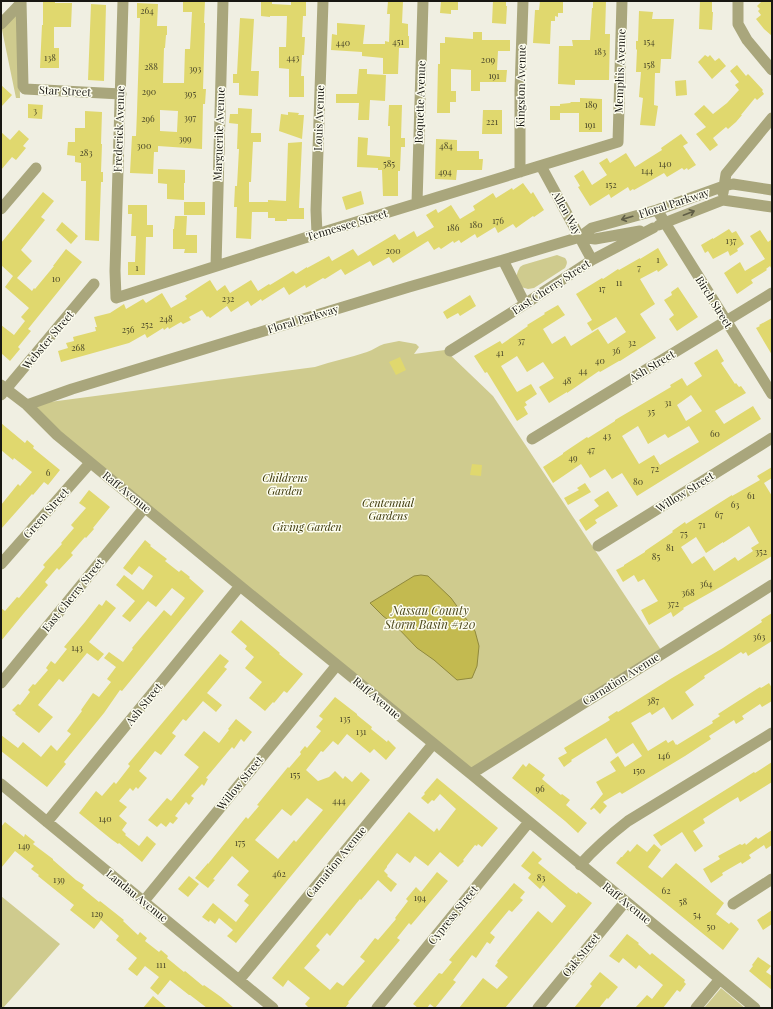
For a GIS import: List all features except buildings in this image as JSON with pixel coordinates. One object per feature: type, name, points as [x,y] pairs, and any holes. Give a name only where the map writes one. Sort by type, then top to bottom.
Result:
[{"type":"street","name":"Frederick Avenue","points":[[115,257],[123,1]]},
{"type":"street","name":"Marguerite Avenue","points":[[216,266],[223,1]]},
{"type":"street","name":"Louis Avenue","points":[[317,234],[316,210],[323,1]]},
{"type":"street","name":"Roquette Avenue","points":[[417,203],[423,1]]},
{"type":"street","name":"Kingston Avenue","points":[[520,172],[520,90],[523,1]]},
{"type":"street","name":"Memphis Avenue","points":[[618,142],[622,1]]},
{"type":"street","points":[[738,1],[738,24],[746,40],[772,70]]},
{"type":"street","name":"Star Street","points":[[21,2],[22,75],[23,86],[25,89],[121,94]]},
{"type":"street","points":[[1,24],[21,2]]},
{"type":"street","points":[[723,200],[726,174],[772,118]]},
{"type":"street","name":"Tennessee Street","points":[[115,257],[116,298],[317,234],[618,142]]},
{"type":"street","name":"Allen Way","points":[[541,166],[592,260]]},
{"type":"street","points":[[1,209],[36,168]]},
{"type":"street","name":"Floral Parkway","points":[[27,405],[72,389],[402,289],[580,237],[592,228],[657,210],[724,186],[733,184],[772,190]]},
{"type":"street","name":"Floral Parkway","points":[[580,237],[595,239],[653,228],[664,222],[723,200],[772,207]]},
{"type":"street","name":"Birch Street","points":[[657,210],[772,394]]},
{"type":"street","name":"East Cherry Street","points":[[450,351],[592,260],[653,228]]},
{"type":"street","points":[[503,260],[525,304]]},
{"type":"street","name":"Webster Street","points":[[3,390],[94,284]]},
{"type":"street","name":"Ash Street","points":[[532,439],[772,293]]},
{"type":"street","name":"Raff Avenue","points":[[3,390],[27,405],[57,435],[90,463],[755,1008]]},
{"type":"street","name":"Willow Street","points":[[598,546],[772,438]]},
{"type":"street","name":"Green Street","points":[[1,564],[90,463]]},
{"type":"street","name":"East Cherry Street","points":[[1,683],[145,507]]},
{"type":"street","name":"Carnation Avenue","points":[[471,774],[772,585]]},
{"type":"street","name":"Ash Street","points":[[47,822],[240,586]]},
{"type":"street","name":"Willow Street","points":[[144,901],[337,665]]},
{"type":"street","points":[[580,865],[612,832],[772,732]]},
{"type":"street","name":"Carnation Avenue","points":[[239,980],[433,744]]},
{"type":"street","name":"Landau Avenue","points":[[1,784],[273,1008]]},
{"type":"street","name":"Cypress Street","points":[[377,1008],[529,822]]},
{"type":"street","points":[[733,904],[772,879]]},
{"type":"street","name":"Oak Street","points":[[538,1008],[625,902]]},
{"type":"street","points":[[696,1008],[720,979]]},
{"type":"green space","points":[[18,10],[20,98],[16,98],[1,25]]},
{"type":"green space","points":[[557,255],[566,259],[567,263],[565,268],[534,288],[528,289],[521,287],[516,277],[520,267]]},
{"type":"green space","name":"Centennial Gardens","points":[[399,341],[416,344],[419,347],[414,354],[445,350],[493,396],[663,653],[471,774],[27,405],[315,367],[367,352],[384,344]]},
{"type":"green space","points":[[1,896],[60,944],[3,1008],[1,1008]]},
{"type":"green space","points":[[721,988],[745,1008],[704,1008]]},
{"type":"water","name":"Nassau County Storm Basin #120","points":[[414,576],[428,576],[451,598],[475,631],[479,646],[477,666],[472,678],[457,680],[434,660],[417,648],[396,626],[370,603]]},
{"type":"park label","name":"Childrens Garden","points":[[285,484]]},
{"type":"park label","name":"Giving Garden","points":[[307,527]]}]
